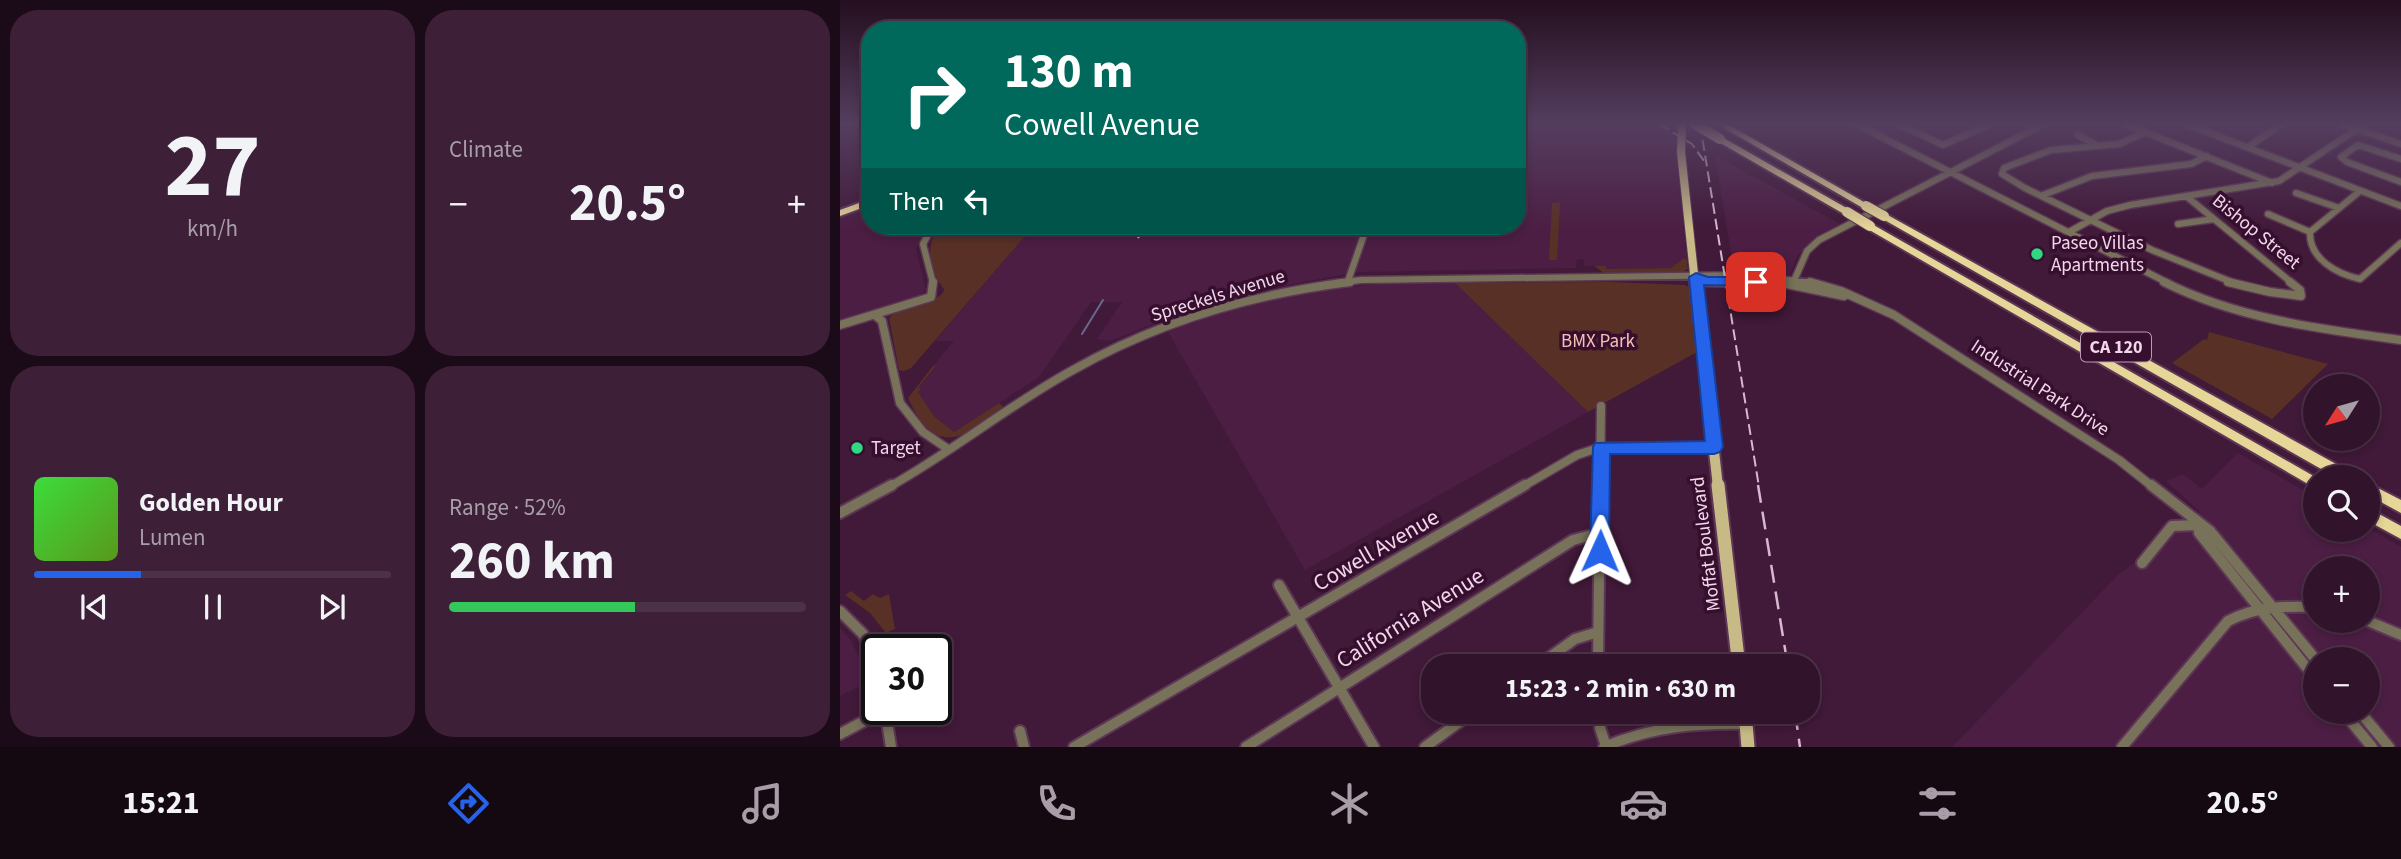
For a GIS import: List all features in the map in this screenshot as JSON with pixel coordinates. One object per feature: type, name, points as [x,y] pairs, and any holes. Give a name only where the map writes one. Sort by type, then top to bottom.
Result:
[{"type":"highway","name":"CA 120","points":[[1755,159],[2303,476]]},
{"type":"highway","name":"CA 120","points":[[1783,159],[2326,465]]},
{"type":"highway","points":[[841,208],[861,200]]},
{"type":"highway","points":[[841,208],[861,204]]},
{"type":"highway","points":[[2380,495],[2401,507]]},
{"type":"highway","points":[[2380,521],[2401,533]]},
{"type":"main road","name":"Moffat Boulevard","points":[[1682,159],[1738,654]]},
{"type":"main road","points":[[1746,724],[1748,747]]},
{"type":"street","points":[[1924,159],[2171,285],[2237,310],[2302,327],[2401,340]]},
{"type":"street","points":[[1793,281],[1807,251],[1819,240],[1849,222],[1979,159]]},
{"type":"street","points":[[2028,159],[2004,168],[2002,174],[2092,219]]},
{"type":"street","points":[[2043,195],[2092,176],[2191,164],[2201,159]]},
{"type":"street","points":[[2214,159],[2272,183]]},
{"type":"street","points":[[2278,159],[2401,206]]},
{"type":"street","points":[[2069,232],[2092,219],[2130,205],[2272,183],[2287,177],[2311,159]]},
{"type":"street","points":[[2343,159],[2401,182]]},
{"type":"street","points":[[2360,191],[2311,232],[2309,241],[2322,260],[2349,277],[2360,279],[2401,243]]},
{"type":"street","points":[[2296,193],[2339,208]]},
{"type":"street","name":"Bishop Street","points":[[2092,219],[2263,292],[2301,296],[2300,289],[2186,195]]},
{"type":"street","points":[[2268,214],[2311,232]]},
{"type":"street","points":[[2178,224],[2214,219]]},
{"type":"street","points":[[840,325],[876,316],[926,299],[933,294],[933,283],[923,244],[928,235]]},
{"type":"street","points":[[1348,281],[1364,235]]},
{"type":"street","name":"Spreckels Avenue","points":[[840,513],[948,449],[1041,388],[1136,338],[1229,305],[1293,289],[1348,281],[1408,278],[1696,277]]},
{"type":"street","name":"Industrial Park Drive","points":[[1696,277],[1706,282],[1793,281],[1851,297],[1894,315],[2150,482],[2198,524],[2199,533],[2303,647]]},
{"type":"street","points":[[876,316],[882,321],[900,403],[923,432],[948,449]]},
{"type":"street","points":[[1598,654],[1601,406]]},
{"type":"street","name":"Cowell Avenue","points":[[1074,747],[1577,455],[1601,447],[1714,447]]},
{"type":"street","points":[[2142,563],[2172,526],[2198,524]]},
{"type":"street","name":"California Avenue","points":[[1247,747],[1573,540],[1600,533]]},
{"type":"street","points":[[1279,585],[1374,747]]},
{"type":"street","name":"Industrial Park Drive","points":[[2265,607],[2303,661]]},
{"type":"street","points":[[2122,747],[2224,626],[2237,616],[2265,607],[2303,607]]},
{"type":"street","points":[[840,611],[857,624],[864,634]]},
{"type":"street","points":[[2380,626],[2401,635]]},
{"type":"street","points":[[1554,654],[1575,639],[1598,632]]},
{"type":"street","points":[[840,734],[861,723]]},
{"type":"street","points":[[1425,747],[1457,724]]},
{"type":"street","points":[[1600,724],[1605,746],[1650,731],[1693,724]]},
{"type":"street","points":[[2353,724],[2372,747]]},
{"type":"street","points":[[2370,724],[2389,747]]},
{"type":"street","points":[[887,725],[891,747]]},
{"type":"street","points":[[1020,731],[1024,747]]},
{"type":"shaded area","points":[[1526,159],[1677,159],[1687,260],[1684,258],[1671,268],[1606,269],[1605,266],[1584,266],[1584,259],[1577,259],[1576,268],[1358,272],[1220,301],[1110,341],[1097,339],[1122,302],[1091,302],[1039,377],[954,432],[934,416],[917,389],[954,341],[935,341],[1026,235],[1526,235]]},
{"type":"shaded area","points":[[1716,159],[1722,159],[1840,224],[1819,235],[1797,256],[1790,275],[1734,272]]},
{"type":"shaded area","points":[[861,210],[861,235],[924,235],[916,249],[926,289],[917,298],[840,321],[840,218]]},
{"type":"shaded area","points":[[1455,283],[1588,412],[1305,570],[1168,332],[1214,315],[1275,299],[1332,289],[1378,284]]},
{"type":"shaded area","points":[[2238,453],[2303,490],[2303,542],[2380,542],[2380,535],[2401,547],[2401,747],[1952,747],[2118,575],[2200,512],[2166,481],[2183,474],[2202,489]]},
{"type":"shaded area","points":[[840,628],[851,640],[861,662],[861,686],[840,696]]},
{"type":"green space","points":[[1560,202],[1557,260],[1549,260],[1552,203]]},
{"type":"green space","points":[[934,235],[1026,235],[911,368],[899,370],[889,318],[901,310],[930,301],[943,293],[944,289],[935,274],[930,257]]},
{"type":"green space","points":[[1684,258],[1687,260],[1688,269],[1682,272],[1604,273],[1594,266],[1606,266],[1606,269],[1671,268]]},
{"type":"green space","name":"BMX Park","points":[[1611,282],[1685,285],[1690,288],[1697,352],[1588,412],[1455,283]]},
{"type":"green space","points":[[2209,332],[2328,364],[2318,374],[2303,374],[2303,389],[2272,419],[2172,363],[2204,339],[2207,340]]},
{"type":"green space","points":[[933,366],[936,366],[918,388],[921,389],[918,392],[934,416],[954,432],[999,403],[1003,407],[975,429],[962,435],[939,436],[928,429],[908,398]]},
{"type":"green space","points":[[851,591],[864,601],[873,594],[880,598],[889,594],[895,629],[886,633],[870,613],[845,595]]},
{"type":"waterway","points":[[1082,334],[1103,300]]},
{"type":"railway","points":[[1706,159],[1759,487]]},
{"type":"railway","points":[[1758,485],[1786,654]]},
{"type":"railway","points":[[1797,724],[1800,747]]},
{"type":"place","name":"Paseo Villas Apartments","points":[[2037,254]]},
{"type":"place","name":"Target","points":[[857,448]]},
{"type":"route","points":[[1600,551],[1601,447],[1714,447],[1696,277],[1706,282],[1756,282]]}]
